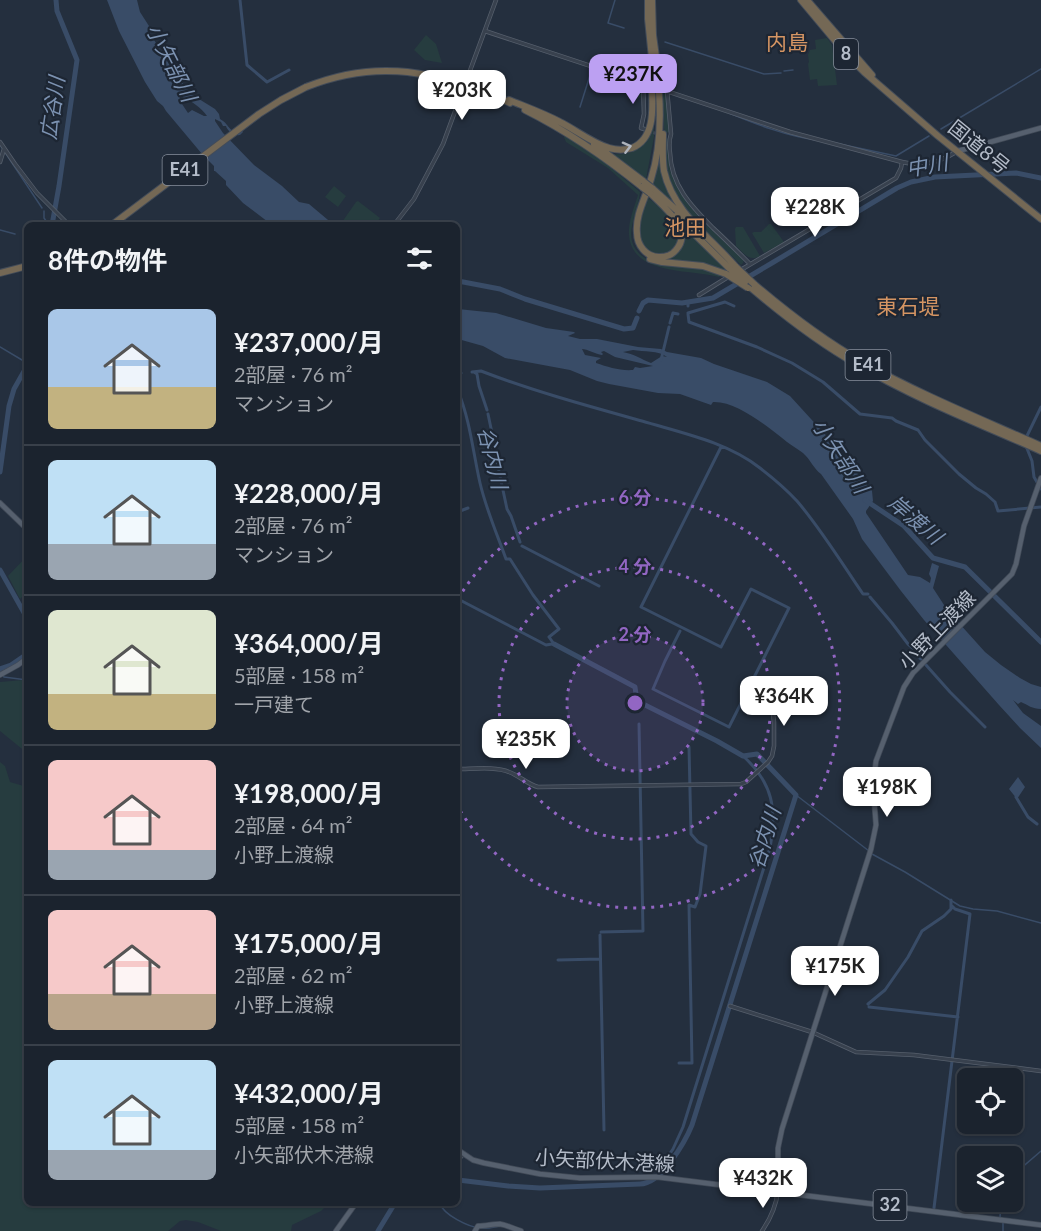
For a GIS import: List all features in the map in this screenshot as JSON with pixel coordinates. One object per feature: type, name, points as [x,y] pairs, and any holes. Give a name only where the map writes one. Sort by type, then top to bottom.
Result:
[{"type":"highway","name":"国道8号","points":[[801,0],[864,72],[1041,219]]},
{"type":"highway","name":"国道8号","points":[[807,0],[898,101]]},
{"type":"highway","points":[[651,1],[648,19],[662,119],[663,163],[669,186],[687,216],[731,270],[751,286]]},
{"type":"highway","points":[[651,1],[657,66],[655,79]]},
{"type":"highway","name":"E41","points":[[116,222],[259,114],[306,87],[330,78],[367,71],[392,71],[433,76],[461,83],[508,100],[573,132],[651,191],[731,270],[801,328],[878,377],[927,400],[1041,446]]},
{"type":"highway","points":[[573,132],[612,149],[632,147],[641,142],[649,129],[652,109],[659,91]]},
{"type":"highway","points":[[651,191],[680,229],[679,246],[665,257],[653,257],[646,253],[641,247],[637,234],[638,219],[656,158],[660,129],[659,91]]},
{"type":"highway","points":[[659,91],[657,127],[649,177],[634,221],[635,243],[642,254],[653,260],[731,270]]},
{"type":"highway","name":"E41","points":[[489,93],[535,112]]},
{"type":"highway","points":[[0,273],[24,267]]},
{"type":"highway","name":"E41","points":[[751,286],[860,361],[1041,451]]},
{"type":"main road","points":[[958,151],[1041,128]]},
{"type":"main road","name":"小野上渡線","points":[[778,1191],[778,1148],[781,1132],[871,849],[876,825],[873,785],[876,761],[904,687],[913,673],[1012,574],[1024,526],[1041,478]]},
{"type":"main road","points":[[0,503],[24,526]]},
{"type":"main road","points":[[0,675],[24,660]]},
{"type":"main road","name":"小矢部伏木港線","points":[[460,1152],[484,1164],[540,1174],[580,1178],[648,1176],[1041,1225]]},
{"type":"main road","points":[[336,1231],[354,1206]]},
{"type":"main road","points":[[476,1229],[502,1224],[520,1231]]},
{"type":"street","points":[[397,222],[414,199],[443,144],[496,0]]},
{"type":"street","points":[[485,31],[643,82],[659,91],[790,132],[902,162],[916,165],[933,163],[958,151]]},
{"type":"street","points":[[643,82],[644,108],[641,128],[644,129]]},
{"type":"street","points":[[659,91],[671,134],[668,137],[672,169],[683,195],[694,209],[750,264]]},
{"type":"street","points":[[0,142],[27,181],[66,222]]},
{"type":"street","points":[[0,162],[4,149]]},
{"type":"street","points":[[699,295],[896,178],[902,162]]},
{"type":"street","points":[[460,770],[506,770],[532,786],[552,788],[741,784],[766,764],[772,756],[774,722],[771,698],[774,684]]},
{"type":"street","points":[[730,1006],[812,1032],[856,1052],[914,1055],[1041,1071]]},
{"type":"street","points":[[460,1158],[463,1155]]},
{"type":"street","points":[[762,1231],[776,1206],[778,1191]]},
{"type":"green space","points":[[426,35],[436,44],[442,63],[425,60],[414,50]]},
{"type":"green space","points":[[827,38],[832,45],[837,85],[818,86],[817,79],[810,80],[808,55],[810,50],[816,49],[815,40]]},
{"type":"green space","points":[[622,79],[641,86],[642,97],[619,91]]},
{"type":"green space","points":[[662,92],[667,93],[669,132],[666,134],[670,170],[675,184],[691,208],[744,260],[741,265],[697,222],[684,207],[671,185],[666,162]]},
{"type":"green space","points":[[654,116],[654,137],[646,179],[612,154],[629,153],[642,145],[650,132]]},
{"type":"green space","points":[[566,136],[601,159],[640,192],[631,237],[639,253],[648,260],[703,268],[722,275],[719,277],[679,271],[651,264],[640,258],[633,248],[629,235],[630,220],[638,195],[608,168],[566,142],[564,137]]},
{"type":"green space","points":[[659,143],[661,161],[678,207],[652,183]]},
{"type":"green space","points":[[334,186],[346,196],[338,207],[325,197]]},
{"type":"green space","points":[[647,197],[673,221],[678,232],[678,240],[668,251],[653,253],[640,241],[638,225]]},
{"type":"green space","points":[[358,201],[380,218],[377,222],[342,222]]},
{"type":"green space","points":[[769,224],[784,242],[764,253],[752,233],[761,232]]},
{"type":"green space","points":[[681,225],[728,270],[726,272],[703,264],[661,260],[678,252]]},
{"type":"green space","points":[[736,227],[743,227],[760,256],[750,258],[736,246]]},
{"type":"green space","points":[[24,559],[24,595],[20,599],[8,576]]},
{"type":"green space","points":[[0,682],[24,682],[24,751],[0,731]]},
{"type":"green space","points":[[0,762],[5,766],[10,782],[24,786],[24,1206],[326,1206],[321,1211],[292,1225],[291,1231],[221,1231],[186,1220],[180,1221],[168,1231],[0,1231]]},
{"type":"water","points":[[107,0],[137,0],[151,35],[191,94],[215,109],[220,119],[233,131],[238,134],[240,128],[243,132],[240,135],[234,134],[215,119],[223,133],[254,165],[299,202],[309,204],[330,222],[268,222],[243,203],[226,185],[226,181],[214,171],[214,166],[157,101],[119,31]],"holes":[[[180,96],[199,107],[207,116],[192,110],[188,113],[180,101]]]},
{"type":"water","name":"小矢部川","points":[[460,309],[496,313],[546,328],[574,332],[568,336],[580,339],[597,339],[661,349],[701,358],[767,382],[790,396],[872,491],[873,501],[866,513],[908,575],[920,577],[930,583],[929,574],[932,563],[939,566],[933,588],[958,622],[985,652],[1001,665],[1020,678],[1041,687],[1041,709],[1021,702],[1018,704],[1013,700],[1023,713],[1041,726],[1041,748],[1020,728],[924,620],[862,539],[853,519],[805,455],[762,422],[742,410],[722,403],[713,402],[711,405],[680,394],[658,393],[609,384],[570,370],[505,358],[483,346],[460,340]],"holes":[[[582,349],[602,355],[601,352],[604,351],[615,357],[653,366],[635,367],[633,370],[614,368],[596,363],[601,358],[585,355]],[[633,350],[655,352],[667,357],[662,356],[651,363],[623,352]]]},
{"type":"water","points":[[1018,777],[1025,787],[1017,799],[1009,789]]},
{"type":"waterway","name":"広谷川","points":[[53,222],[77,60],[57,11],[56,0]]},
{"type":"waterway","points":[[240,0],[247,65],[267,82],[289,70]]},
{"type":"waterway","points":[[615,0],[608,23],[624,28]]},
{"type":"waterway","points":[[665,42],[764,74],[781,73]]},
{"type":"waterway","points":[[580,107],[592,69],[650,87]]},
{"type":"waterway","points":[[941,129],[1041,69]]},
{"type":"waterway","points":[[784,71],[793,70]]},
{"type":"waterway","points":[[729,113],[782,133],[816,140]]},
{"type":"waterway","points":[[835,143],[896,156],[929,136]]},
{"type":"waterway","points":[[0,145],[42,208]]},
{"type":"waterway","name":"中川","points":[[639,311],[643,303],[648,300],[682,303],[713,298],[897,188],[911,182],[935,177],[1016,173],[1041,178]]},
{"type":"waterway","points":[[44,211],[47,222]]},
{"type":"waterway","points":[[0,230],[15,234]]},
{"type":"waterway","name":"中川","points":[[460,281],[500,289],[525,299],[624,329],[633,328],[637,318]]},
{"type":"waterway","points":[[688,313],[725,302],[734,306]]},
{"type":"waterway","points":[[670,323],[673,313],[678,314]]},
{"type":"waterway","points":[[688,314],[689,322],[757,347],[792,363],[823,382],[860,414],[892,418],[918,430],[959,474],[995,502],[998,511],[1041,507]]},
{"type":"waterway","points":[[661,360],[669,327]]},
{"type":"waterway","points":[[0,347],[24,360]]},
{"type":"waterway","name":"広谷川","points":[[0,472],[9,406],[14,389],[24,371]]},
{"type":"waterway","points":[[472,372],[481,371],[561,398],[688,434],[733,451],[760,468],[797,501],[863,594],[868,594]]},
{"type":"waterway","points":[[474,372],[477,374],[487,410]]},
{"type":"waterway","name":"谷内川","points":[[460,396],[488,512],[506,559],[510,559],[533,595],[559,629],[549,637],[554,644]]},
{"type":"waterway","points":[[1025,440],[1041,407]]},
{"type":"waterway","points":[[488,414],[497,457]]},
{"type":"waterway","points":[[1026,446],[1032,461],[1034,477],[1041,489]]},
{"type":"waterway","points":[[680,631],[653,689],[729,727],[789,608],[751,589],[721,647],[641,607],[721,447]]},
{"type":"waterway","points":[[497,462],[507,509],[520,542]]},
{"type":"waterway","name":"岸渡川","points":[[865,500],[904,526],[933,558],[965,567],[1041,642]]},
{"type":"waterway","points":[[460,511],[468,508]]},
{"type":"waterway","points":[[522,546],[599,586]]},
{"type":"waterway","name":"広谷川","points":[[0,570],[24,613]]},
{"type":"waterway","points":[[870,597],[921,659]]},
{"type":"waterway","points":[[460,600],[546,645],[552,644]]},
{"type":"waterway","name":"谷内川","points":[[460,1180],[540,1188],[640,1184],[648,1182],[664,1170],[678,1151],[692,1125],[796,795],[757,754],[743,756],[637,701],[635,687],[554,644]]},
{"type":"waterway","name":"広谷川","points":[[0,669],[24,656]]},
{"type":"waterway","points":[[926,665],[985,727]]},
{"type":"waterway","points":[[0,671],[4,677],[24,680]]},
{"type":"waterway","points":[[601,932],[643,931],[639,724]]},
{"type":"waterway","points":[[679,1063],[692,1063],[689,905],[695,907],[700,894],[706,846],[698,842],[691,834],[689,747]]},
{"type":"waterway","points":[[668,1159],[683,1127],[770,848],[773,821],[767,787],[761,776],[743,756]]},
{"type":"waterway","points":[[796,795],[869,851]]},
{"type":"waterway","points":[[1016,797],[1028,817],[1037,824]]},
{"type":"waterway","points":[[872,854],[960,906],[997,911],[1041,923]]},
{"type":"waterway","points":[[868,1004],[885,990],[908,957],[922,931],[951,909],[951,900]]},
{"type":"waterway","points":[[934,1208],[970,914],[952,906]]},
{"type":"waterway","points":[[600,935],[604,1130]]},
{"type":"waterway","points":[[558,960],[600,959]]},
{"type":"waterway","points":[[869,1007],[958,1017]]},
{"type":"waterway","points":[[1023,1167],[1041,1151]]},
{"type":"waterway","name":"谷内川","points":[[378,1231],[393,1206]]},
{"type":"waterway","points":[[442,1206],[457,1220],[475,1227],[500,1226]]},
{"type":"waterway","points":[[1000,1212],[1000,1217]]},
{"type":"waterway","points":[[1003,1223],[1003,1231]]},
{"type":"tunnel","points":[[649,131],[666,137]]},
{"type":"district","name":"内島","points":[[787,43]]},
{"type":"district","name":"池田","points":[[685,228]]},
{"type":"district","name":"東石堤","points":[[908,307]]}]
